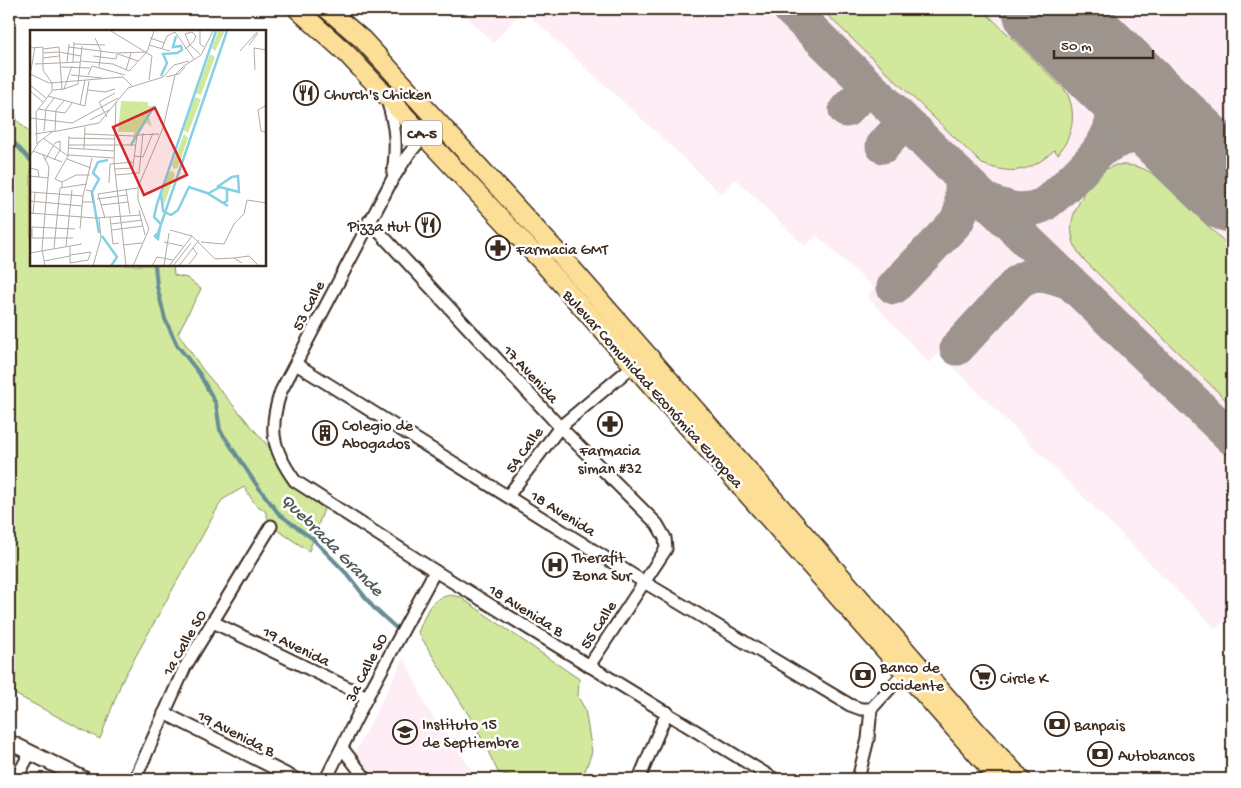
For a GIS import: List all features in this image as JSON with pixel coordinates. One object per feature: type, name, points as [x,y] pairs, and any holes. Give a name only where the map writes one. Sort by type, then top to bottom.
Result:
[{"type":"main road","name":"Bulevar Comunidad Económica Europea","points":[[297,9],[347,54],[542,262],[999,779]]},
{"type":"main road","name":"Bulevar Comunidad Económica Europea","points":[[327,9],[363,40],[561,256],[979,734],[1021,779]]},
{"type":"street","name":"53 Calle","points":[[386,95],[395,132],[396,151],[392,180]]},
{"type":"street","name":"53 Calle","points":[[278,451],[273,435],[273,418],[281,392],[369,221],[404,159],[424,136]]},
{"type":"street","name":"17 Avenida","points":[[369,221],[560,427],[657,524],[665,538],[666,549]]},
{"type":"street","name":"18 Avenida","points":[[296,364],[644,582],[850,705],[862,709],[872,709]]},
{"type":"street","name":"54 Calle","points":[[508,496],[560,427],[634,365]]},
{"type":"street","name":"18 Avenida B","points":[[278,451],[284,467],[295,481],[589,666],[667,712],[755,774],[774,779]]},
{"type":"street","name":"1a Calle SO","points":[[135,779],[185,667],[272,526]]},
{"type":"street","name":"55 Calle","points":[[589,666],[666,549]]},
{"type":"street","name":"3a Calle SO","points":[[326,779],[367,697],[435,570]]},
{"type":"street","name":"19 Avenida","points":[[213,622],[367,697]]},
{"type":"street","points":[[858,779],[868,739],[872,709],[905,672]]},
{"type":"street","points":[[640,779],[667,712]]},
{"type":"street","name":"19 Avenida B","points":[[164,713],[296,779]]},
{"type":"street","points":[[9,742],[84,779]]},
{"type":"street","points":[[342,748],[366,779]]},
{"type":"street","points":[[16,779],[30,753]]},
{"type":"shaded area","points":[[459,9],[1232,9],[1232,612],[1216,629],[939,353],[929,363],[867,296],[874,288],[816,235],[805,246],[736,179],[721,194],[523,10],[493,43]]},
{"type":"shaded area","name":"Instituto 15 de Septiembre","points":[[404,658],[428,710],[468,764],[476,779],[377,779],[355,753]]},
{"type":"green space","points":[[821,9],[982,9],[1065,90],[1072,106],[1072,123],[1063,147],[1058,154],[1054,150],[1037,163],[1020,170],[1003,170],[982,164]]},
{"type":"green space","points":[[9,83],[17,120],[30,133],[30,266],[173,266],[174,275],[187,278],[201,289],[178,333],[203,370],[269,447],[288,481],[324,509],[309,551],[271,526],[265,511],[255,504],[244,487],[222,500],[122,681],[100,739],[9,691]]},
{"type":"green space","points":[[1116,165],[1137,167],[1147,170],[1156,176],[1232,249],[1232,406],[1084,260],[1074,243],[1072,237],[1073,217],[1084,188],[1099,172]]},
{"type":"green space","points":[[451,595],[460,597],[579,679],[578,697],[585,709],[592,752],[582,779],[519,779],[498,772],[476,727],[418,632],[432,603]]},
{"type":"waterway","name":"Quebrada Grande","points":[[9,137],[30,160]]},
{"type":"waterway","name":"Quebrada Grande","points":[[155,266],[157,286],[165,319],[177,345],[199,373],[216,404],[220,430],[256,484],[279,514],[313,539],[347,574],[373,607],[395,627]]},
{"type":"taxiway","points":[[790,9],[1232,438]]},
{"type":"taxiway","points":[[985,200],[1020,210],[1041,206],[1063,189],[1095,156],[1107,137],[1114,112],[1113,92],[1101,60]]},
{"type":"taxiway","points":[[846,110],[860,96],[868,94],[879,95]]},
{"type":"taxiway","points":[[883,146],[890,137],[901,130],[916,131]]},
{"type":"taxiway","points":[[1099,151],[1110,144],[1129,137],[1147,135],[1180,137]]},
{"type":"taxiway","points":[[894,287],[957,221],[962,208],[962,178]]},
{"type":"taxiway","points":[[957,348],[1018,282],[1031,275],[1038,274],[1070,282]]},
{"type":"runway","points":[[1047,9],[1232,188]]},
{"type":"place","name":"Church's Chicken","points":[[306,93]]},
{"type":"place","name":"Pizza Hut","points":[[428,225]]},
{"type":"place","name":"Farmacia GMT","points":[[498,248]]},
{"type":"place","name":"Farmacia siman #32","points":[[610,424]]},
{"type":"place","name":"Colegio de Abogados","points":[[325,433]]},
{"type":"place","name":"Therafit Zona Sur","points":[[555,565]]},
{"type":"place","name":"Banco de Occidente","points":[[863,675]]},
{"type":"place","name":"Circle K","points":[[983,677]]},
{"type":"place","name":"Banpais","points":[[1057,724]]},
{"type":"place","name":"Instituto 15 de Septiembre","points":[[405,732]]},
{"type":"place","name":"Autobancos","points":[[1100,754]]}]
